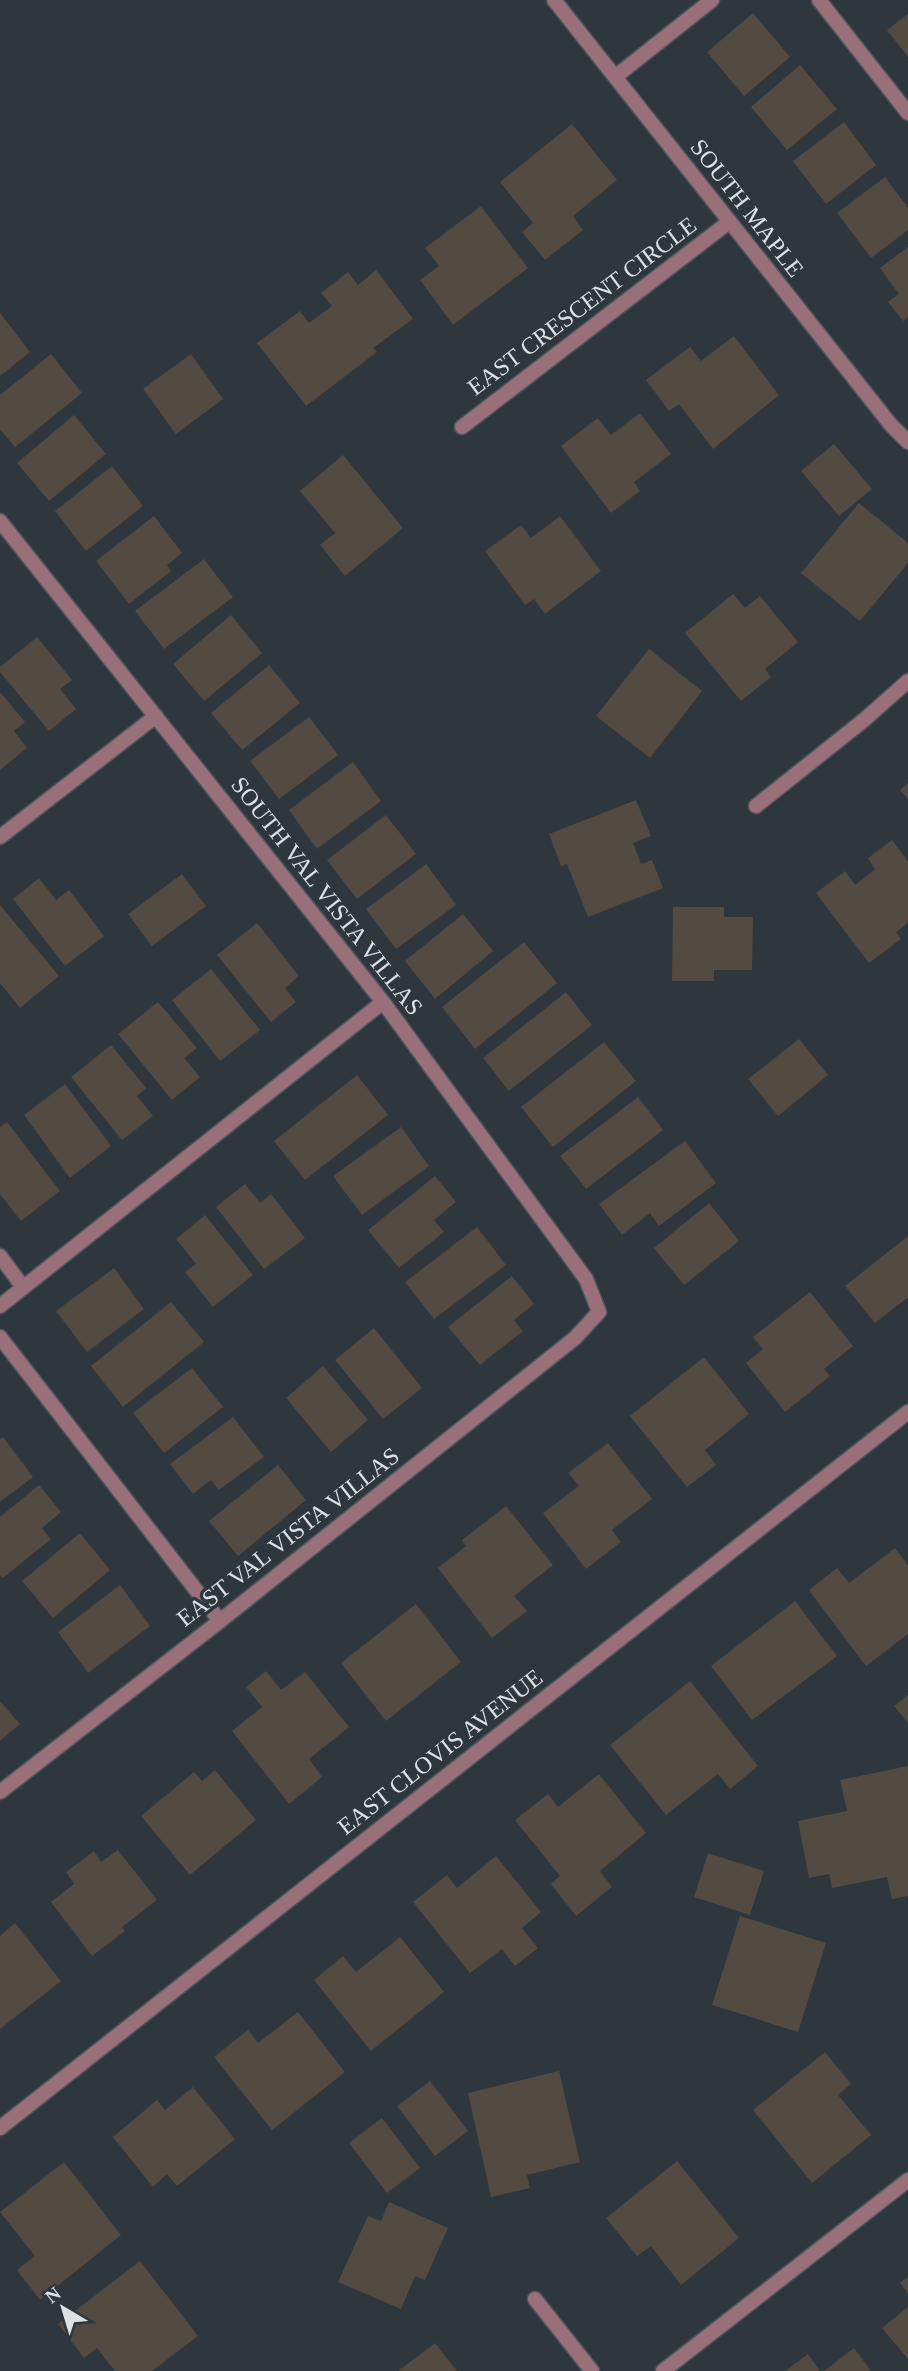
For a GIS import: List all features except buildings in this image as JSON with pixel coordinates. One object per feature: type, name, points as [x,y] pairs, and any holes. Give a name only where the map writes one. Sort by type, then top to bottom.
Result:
[{"type":"street","name":"SOUTH MAPLE","points":[[554,0],[891,425],[908,442]]},
{"type":"street","points":[[615,77],[712,0]]},
{"type":"street","points":[[819,0],[908,113]]},
{"type":"street","name":"EAST CRESCENT CIRCLE","points":[[462,426],[729,222]]},
{"type":"street","name":"SOUTH VAL VISTA VILLAS","points":[[0,521],[383,1002],[586,1279],[599,1312]]},
{"type":"street","points":[[756,806],[864,720],[908,681]]},
{"type":"street","points":[[0,837],[156,716]]},
{"type":"street","points":[[0,1306],[383,1002]]},
{"type":"street","points":[[0,1256],[23,1287]]},
{"type":"street","name":"EAST VAL VISTA VILLAS","points":[[0,1792],[220,1621],[575,1338],[599,1312]]},
{"type":"street","points":[[0,1337],[220,1621]]},
{"type":"street","name":"EAST CLOVIS AVENUE","points":[[0,2128],[908,1412]]},
{"type":"street","points":[[663,2371],[908,2180]]},
{"type":"street","points":[[535,2299],[592,2371]]}]
